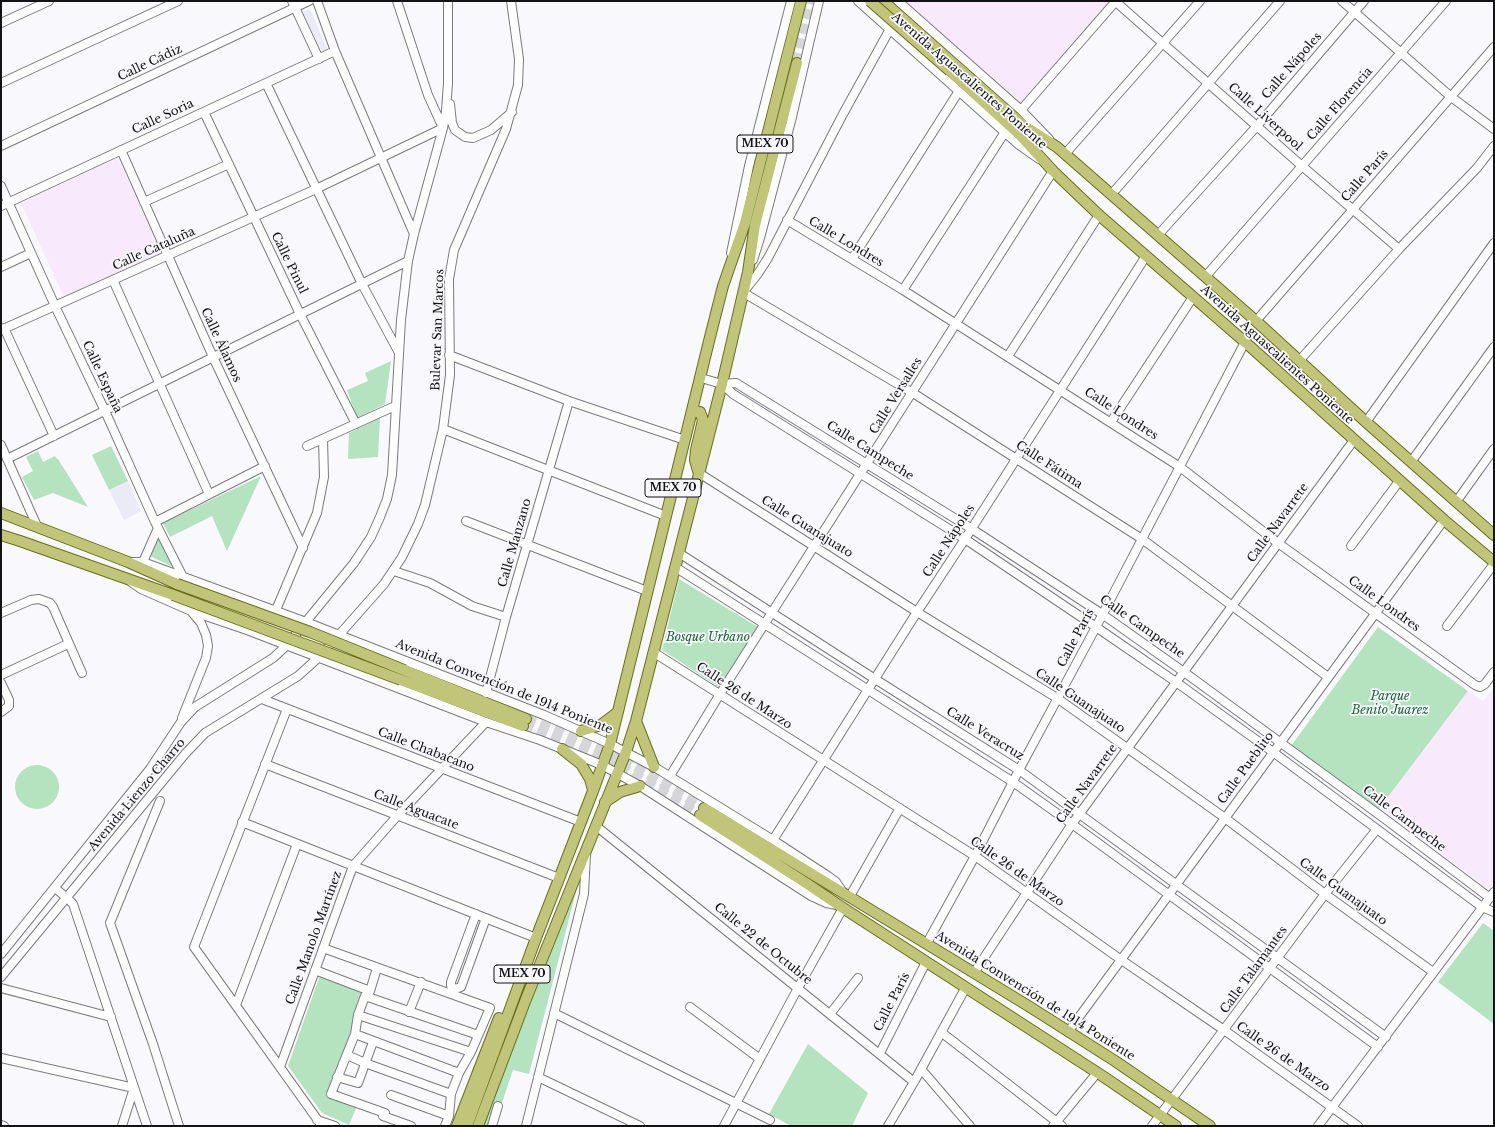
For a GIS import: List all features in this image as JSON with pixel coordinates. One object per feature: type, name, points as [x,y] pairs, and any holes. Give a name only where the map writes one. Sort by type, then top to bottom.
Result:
[{"type":"main road","name":"MEX 70","points":[[466,1126],[610,744],[724,286],[745,223],[801,1]]},
{"type":"main road","name":"Avenida Aguascalientes Poniente","points":[[883,1],[1023,125],[1057,147],[1112,194],[1494,535]]},
{"type":"main road","name":"Avenida Aguascalientes Poniente","points":[[870,6],[950,71],[1020,135],[1045,163],[1099,215],[1494,563]]},
{"type":"main road","name":"MEX 70","points":[[478,1126],[526,999],[626,752],[636,721],[722,384],[748,272],[754,225],[797,63]]},
{"type":"main road","points":[[692,411],[700,412],[703,420],[695,456],[699,473]]},
{"type":"main road","name":"Avenida Convención de 1914 Poniente","points":[[1,513],[310,632],[404,670],[525,722],[401,680],[173,595],[1,535]]},
{"type":"main road","points":[[581,731],[601,725],[618,712]]},
{"type":"main road","points":[[636,721],[654,767]]},
{"type":"main road","points":[[562,749],[581,764],[590,779],[593,791]]},
{"type":"main road","points":[[605,802],[620,792],[640,786]]},
{"type":"main road","name":"Avenida Convención de 1914 Poniente","points":[[1176,1126],[842,907],[702,812],[847,894],[927,943],[1068,1032],[1173,1100],[1210,1126]]},
{"type":"main road","points":[[457,1126],[500,1016],[518,987]]},
{"type":"street","points":[[1,23],[49,1]]},
{"type":"street","points":[[1,83],[178,1]]},
{"type":"street","name":"Calle Cádiz","points":[[1,146],[294,4],[309,1]]},
{"type":"street","points":[[317,1],[335,51],[414,234]]},
{"type":"street","points":[[397,1],[428,95],[443,128]]},
{"type":"street","points":[[448,1],[448,83],[452,123],[455,130],[465,137],[473,138],[490,130],[512,112]]},
{"type":"street","name":"Bulevar San Marcos","points":[[318,658],[394,571],[423,511],[443,429],[450,375],[449,279],[454,250],[506,129],[512,112],[518,85],[519,59],[512,1]]},
{"type":"street","name":"MEX 70","points":[[724,286],[749,166],[791,1]]},
{"type":"street","name":"MEX 70","points":[[748,272],[760,238],[790,128],[819,1]]},
{"type":"street","name":"Avenida Aguascalientes Poniente","points":[[858,1],[870,6],[890,29],[958,91],[1029,153],[1045,163]]},
{"type":"street","points":[[870,6],[873,1]]},
{"type":"street","name":"Avenida Aguascalientes Poniente","points":[[898,1],[906,4],[1021,110],[1057,147]]},
{"type":"street","points":[[1021,110],[1116,1]]},
{"type":"street","name":"Calle Liverpool","points":[[1116,1],[1302,166],[1399,249]]},
{"type":"street","points":[[1065,154],[1200,1]]},
{"type":"street","points":[[1112,194],[1280,1]]},
{"type":"street","points":[[1342,1],[1450,96],[1494,129]]},
{"type":"street","name":"Calle Nápoles","points":[[1158,235],[1257,126],[1364,1]]},
{"type":"street","name":"Calle Florencia","points":[[1205,276],[1446,1]]},
{"type":"street","points":[[294,4],[319,59]]},
{"type":"street","points":[[744,291],[758,275],[768,258],[843,114],[890,29]]},
{"type":"street","name":"Calle París","points":[[1256,321],[1494,47]]},
{"type":"street","name":"Calle Soria","points":[[5,205],[335,51]]},
{"type":"street","points":[[266,83],[362,284],[399,352]]},
{"type":"street","points":[[286,646],[354,563],[371,537],[387,500],[392,475],[401,320],[408,261],[443,128],[448,83]]},
{"type":"street","points":[[852,259],[958,91]]},
{"type":"street","name":"Calle Pinul","points":[[204,112],[300,314],[356,424]]},
{"type":"street","name":"Calle Cataluña","points":[[3,329],[316,189],[443,128]]},
{"type":"street","points":[[903,290],[1005,132]]},
{"type":"street","points":[[1299,361],[1399,249],[1477,168],[1494,146]]},
{"type":"street","name":"Calle Álamos","points":[[121,150],[213,357],[303,548]]},
{"type":"street","points":[[144,202],[229,164]]},
{"type":"street","name":"Calle Versalles","points":[[670,776],[720,694],[868,464],[1053,171]]},
{"type":"street","name":"Calle España","points":[[1,186],[5,205],[31,253],[106,411],[180,581]]},
{"type":"street","points":[[1008,356],[1099,215]]},
{"type":"street","name":"Calle Londres","points":[[788,220],[903,290],[1180,466],[1278,543],[1376,612],[1475,685],[1480,687],[1485,684],[1494,672]]},
{"type":"street","points":[[1366,422],[1494,243]]},
{"type":"street","points":[[1,267],[31,253]]},
{"type":"street","name":"Calle Nápoles","points":[[773,840],[917,612],[966,539],[1146,256]]},
{"type":"street","points":[[7,459],[408,261]]},
{"type":"street","points":[[113,280],[209,494]]},
{"type":"street","name":"Calle Fátima","points":[[744,291],[913,393],[1142,539],[1328,677]]},
{"type":"street","points":[[1111,422],[1193,297]]},
{"type":"street","points":[[3,329],[54,436]]},
{"type":"street","name":"Calle París","points":[[927,943],[975,856],[1057,698],[1096,627],[1244,342]]},
{"type":"street","points":[[1411,462],[1494,347]]},
{"type":"street","points":[[449,355],[569,400],[685,440]]},
{"type":"street","name":"Calle Campeche","points":[[701,378],[722,384],[736,382],[972,529],[1102,614],[1492,895]]},
{"type":"street","name":"Calle Campeche","points":[[722,384],[733,394],[966,539],[1096,627],[1176,682],[1273,752],[1482,907],[1492,911]]},
{"type":"street","name":"Calle Manzano","points":[[486,693],[506,616],[569,400]]},
{"type":"street","points":[[307,446],[395,406]]},
{"type":"street","points":[[443,429],[666,516]]},
{"type":"street","points":[[276,610],[317,513],[324,477],[323,439]]},
{"type":"street","name":"Calle Navarrete","points":[[974,973],[1072,824],[1354,440]]},
{"type":"street","points":[[1,445],[37,526]]},
{"type":"street","points":[[1456,502],[1494,449]]},
{"type":"street","points":[[143,562],[156,525],[209,494],[265,466]]},
{"type":"street","name":"Calle Guanajuato","points":[[699,473],[917,612],[1057,698],[1225,818],[1325,894],[1433,972]]},
{"type":"street","points":[[1351,546],[1400,480]]},
{"type":"street","name":"Calle Pueblito","points":[[1068,1032],[1120,959],[1444,520]]},
{"type":"street","points":[[466,521],[647,592]]},
{"type":"street","name":"Calle Veracruz","points":[[679,553],[1019,770],[1386,1037]]},
{"type":"street","name":"Avenida Convención de 1914 Poniente","points":[[128,562],[143,562],[180,581],[276,610],[544,715],[610,744],[670,776],[773,840],[828,876],[847,894]]},
{"type":"street","points":[[1447,626],[1494,563]]},
{"type":"street","name":"Calle Veracruz","points":[[675,568],[766,624],[1013,782],[1378,1047]]},
{"type":"street","points":[[394,571],[430,583],[472,606],[506,616]]},
{"type":"street","name":"Avenida Convención de 1914 Poniente","points":[[127,579],[141,589],[190,611],[247,630],[486,722],[562,749],[618,772],[811,896],[842,907]]},
{"type":"street","points":[[1,613],[31,600],[44,600],[50,603],[82,673]]},
{"type":"street","points":[[247,630],[252,628],[259,619],[259,611],[256,604]]},
{"type":"street","points":[[181,722],[206,658],[208,646],[201,624],[190,611]]},
{"type":"street","points":[[344,668],[342,652],[346,646],[356,641]]},
{"type":"street","points":[[1,675],[68,644]]},
{"type":"street","name":"Avenida Lienzo Charro","points":[[1,954],[150,769],[181,722],[195,707],[273,658],[286,646]]},
{"type":"street","name":"Calle 26 de Marzo","points":[[653,652],[975,856],[1120,959],[1224,1030],[1358,1126]]},
{"type":"street","name":"Avenida Lienzo Charro","points":[[1,977],[185,754],[205,733],[298,676],[318,658]]},
{"type":"street","points":[[1,683],[9,700],[9,706],[1,712]]},
{"type":"street","name":"Calle Chabacano","points":[[262,699],[581,822]]},
{"type":"street","points":[[287,709],[194,947],[319,1123],[335,1126]]},
{"type":"street","name":"Calle Manolo Martínez","points":[[280,1067],[354,866],[398,815],[486,722]]},
{"type":"street","name":"Calle Aguacate","points":[[265,764],[559,878]]},
{"type":"street","points":[[160,802],[110,923],[154,1044],[179,1126]]},
{"type":"street","points":[[847,894],[900,808]]},
{"type":"street","points":[[242,822],[536,938]]},
{"type":"street","name":"Calle 22 de Octubre","points":[[596,826],[880,1053],[914,1082]]},
{"type":"street","name":"Calle Talamantes","points":[[1152,1126],[1173,1100],[1325,894],[1377,829]]},
{"type":"street","points":[[236,1005],[297,844]]},
{"type":"street","points":[[526,1126],[584,894],[586,850]]},
{"type":"street","points":[[55,888],[73,904],[147,1126]]},
{"type":"street","points":[[1318,1126],[1492,895]]},
{"type":"street","points":[[1492,895],[1492,911]]},
{"type":"street","points":[[724,1126],[842,907]]},
{"type":"street","points":[[476,914],[451,982],[451,986],[455,989],[461,988],[486,918]]},
{"type":"street","points":[[323,948],[490,1008],[459,1073],[451,1094],[448,1116],[444,1126]]},
{"type":"street","points":[[1260,960],[1265,956],[1267,950]]},
{"type":"street","name":"Calle París","points":[[880,1053],[926,962]]},
{"type":"street","points":[[378,968],[358,1015],[355,1034],[330,1094],[385,1113],[383,1116],[411,1126]]},
{"type":"street","points":[[315,970],[409,1012],[478,1035]]},
{"type":"street","points":[[830,1014],[858,978]]},
{"type":"street","points":[[409,1012],[421,982]]},
{"type":"street","points":[[888,1126],[966,987]]},
{"type":"street","points":[[2,988],[110,1017]]},
{"type":"street","points":[[690,1007],[760,1059]]},
{"type":"street","points":[[554,1013],[770,1120]]},
{"type":"street","points":[[358,1015],[470,1052]]},
{"type":"street","points":[[941,1032],[1057,1125],[1097,1073]]},
{"type":"street","points":[[355,1034],[459,1073]]},
{"type":"street","points":[[337,1077],[358,1083],[373,1042]]},
{"type":"street","points":[[347,1055],[451,1094]]},
{"type":"street","points":[[1,1058],[134,1088]]},
{"type":"street","points":[[921,1069],[970,1126]]},
{"type":"street","points":[[538,1077],[640,1126]]},
{"type":"street","points":[[122,1126],[134,1088]]},
{"type":"street","points":[[391,1095],[448,1116]]},
{"type":"street","points":[[492,1126],[498,1106]]},
{"type":"shaded area","points":[[907,1],[1117,1],[1021,110],[905,7]]},
{"type":"shaded area","points":[[310,9],[327,49],[322,52],[303,12]]},
{"type":"shaded area","points":[[118,158],[161,253],[64,297],[21,203]]},
{"type":"shaded area","points":[[128,481],[141,511],[124,520],[109,490]]},
{"type":"shaded area","points":[[1494,688],[1494,882],[1489,889],[1380,808],[1468,691],[1483,701]]},
{"type":"green space","points":[[391,361],[385,404],[357,418],[347,390],[368,381],[365,373]]},
{"type":"green space","points":[[380,418],[378,457],[348,459],[349,433]]},
{"type":"green space","points":[[111,446],[128,481],[109,490],[92,455]]},
{"type":"green space","points":[[38,451],[43,462],[55,456],[58,459],[88,507],[53,493],[34,500],[22,477],[33,471],[26,457]]},
{"type":"green space","points":[[261,476],[227,551],[212,516],[170,537],[163,523]]},
{"type":"green space","points":[[159,538],[173,567],[150,556]]},
{"type":"green space","name":"Bosque Urbano","points":[[679,579],[758,627],[719,687],[662,650]]},
{"type":"green space","name":"Parque Benito Juarez","points":[[1378,627],[1468,691],[1378,810],[1291,746]]},
{"type":"green space","points":[[37,765],[49,769],[55,775],[59,787],[55,799],[49,805],[37,809],[25,805],[19,799],[15,787],[19,775],[25,769]]},
{"type":"green space","points":[[577,888],[529,1074],[513,1070],[494,1126],[481,1126]]},
{"type":"green space","points":[[1483,923],[1494,931],[1494,1024],[1438,982]]},
{"type":"green space","points":[[320,975],[369,994],[331,1094],[358,1104],[349,1125],[322,1113],[288,1066]]},
{"type":"green space","points":[[808,1044],[868,1093],[852,1126],[791,1126],[769,1114]]},
{"type":"tunnel","points":[[797,63],[812,1]]},
{"type":"tunnel","points":[[526,719],[592,744],[624,759],[704,808]]},
{"type":"tunnel","points":[[523,726],[618,764],[700,815]]}]
